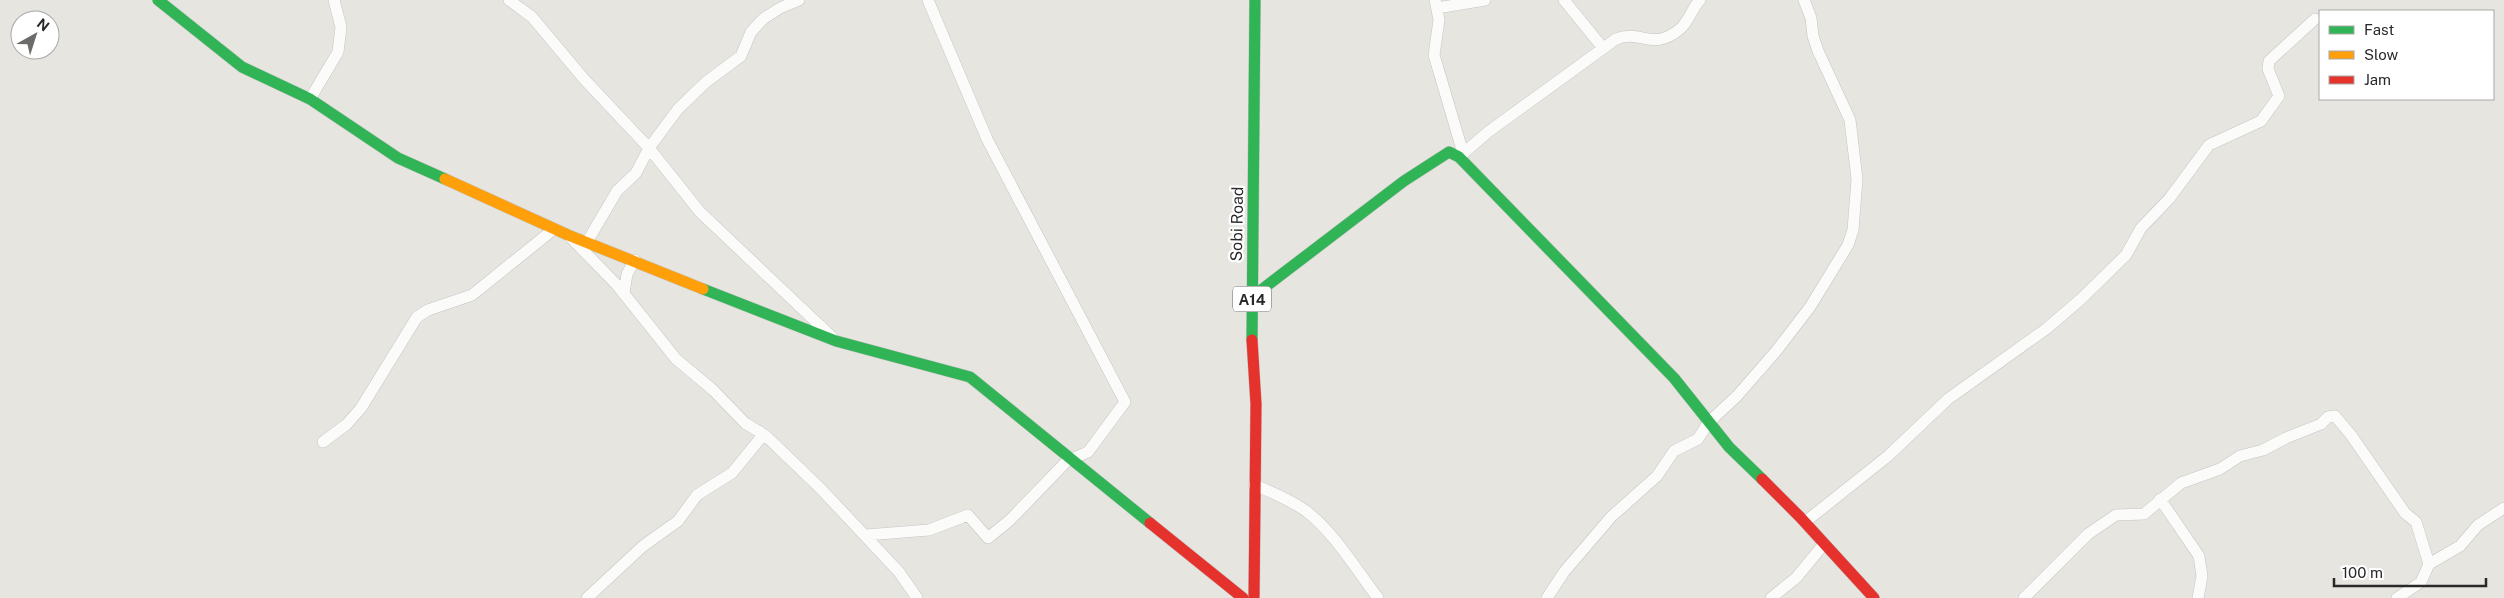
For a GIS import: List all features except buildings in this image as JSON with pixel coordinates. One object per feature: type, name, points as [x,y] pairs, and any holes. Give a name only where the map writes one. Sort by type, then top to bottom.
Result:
[{"type":"main road","points":[[158,0],[242,67],[310,99],[398,158],[568,235],[836,341],[970,377],[1243,598]]},
{"type":"main road","name":"Sobi Road","points":[[1254,598],[1256,404],[1252,350],[1252,297],[1255,0]]},
{"type":"main road","points":[[1252,297],[1429,164],[1449,152],[1461,155],[1674,378],[1728,447],[1805,522],[1874,598]]},
{"type":"street","points":[[310,99],[338,52],[341,27],[334,0]]},
{"type":"street","points":[[509,0],[532,17],[584,79],[649,148],[700,212],[836,341]]},
{"type":"street","points":[[588,242],[617,192],[636,173],[649,148],[682,104],[706,82],[741,56],[751,32],[763,19],[780,8],[800,0]]},
{"type":"street","points":[[866,535],[929,530],[968,515],[988,538],[1010,520],[1067,461],[1074,460],[1088,452],[1125,402],[988,139],[928,0]]},
{"type":"street","points":[[1485,0],[1436,4],[1439,20],[1434,55],[1461,155],[1488,132],[1603,48],[1623,36],[1656,41],[1671,35],[1690,17],[1700,0]]},
{"type":"street","points":[[1564,0],[1603,48]]},
{"type":"street","points":[[1547,598],[1564,572],[1611,518],[1657,476],[1674,451],[1698,439],[1708,423],[1737,396],[1793,330],[1841,259],[1853,230],[1857,179],[1850,120],[1818,51],[1813,36],[1811,18],[1804,0]]},
{"type":"street","points":[[1805,522],[1888,456],[1948,400],[2046,329],[2126,255],[2141,228],[2169,199],[2209,145],[2261,121],[2279,96],[2268,69],[2269,60],[2315,19]]},
{"type":"street","points":[[323,442],[347,424],[361,408],[417,317],[428,310],[472,295],[525,250],[554,229]]},
{"type":"street","points":[[568,235],[624,293],[676,359],[713,390],[745,423],[764,435],[821,489],[899,572],[917,598]]},
{"type":"street","points":[[624,293],[625,279],[635,260]]},
{"type":"street","points":[[2024,598],[2088,534],[2116,515],[2144,514],[2181,482],[2220,469],[2240,456],[2263,450],[2286,438],[2321,424],[2328,417],[2335,416],[2351,435],[2405,513],[2416,522],[2429,564]]},
{"type":"street","points":[[586,598],[642,546],[678,521],[697,495],[732,473],[764,435]]},
{"type":"street","points":[[1254,485],[1285,498],[1307,512],[1335,541],[1378,598]]},
{"type":"street","points":[[2160,499],[2199,556],[2202,576],[2198,598]]},
{"type":"street","points":[[2397,598],[2421,582],[2429,564],[2460,546],[2478,526],[2504,508]]},
{"type":"street","points":[[1771,598],[1796,578],[1824,544]]},
{"type":"traffic: fast","points":[[158,0],[242,67],[310,99],[398,158],[445,179]]},
{"type":"traffic: fast","points":[[1252,340],[1255,0]]},
{"type":"traffic: fast","points":[[1252,297],[1404,181],[1449,152],[1459,157],[1674,378],[1729,447],[1762,479]]},
{"type":"traffic: fast","points":[[703,289],[836,341],[970,377],[1150,523]]},
{"type":"traffic: slow","points":[[445,179],[568,235],[703,289]]},
{"type":"traffic: jam","points":[[1252,340],[1256,404],[1254,598]]},
{"type":"traffic: jam","points":[[1762,479],[1800,517],[1874,598]]},
{"type":"traffic: jam","points":[[1150,523],[1243,598]]}]
